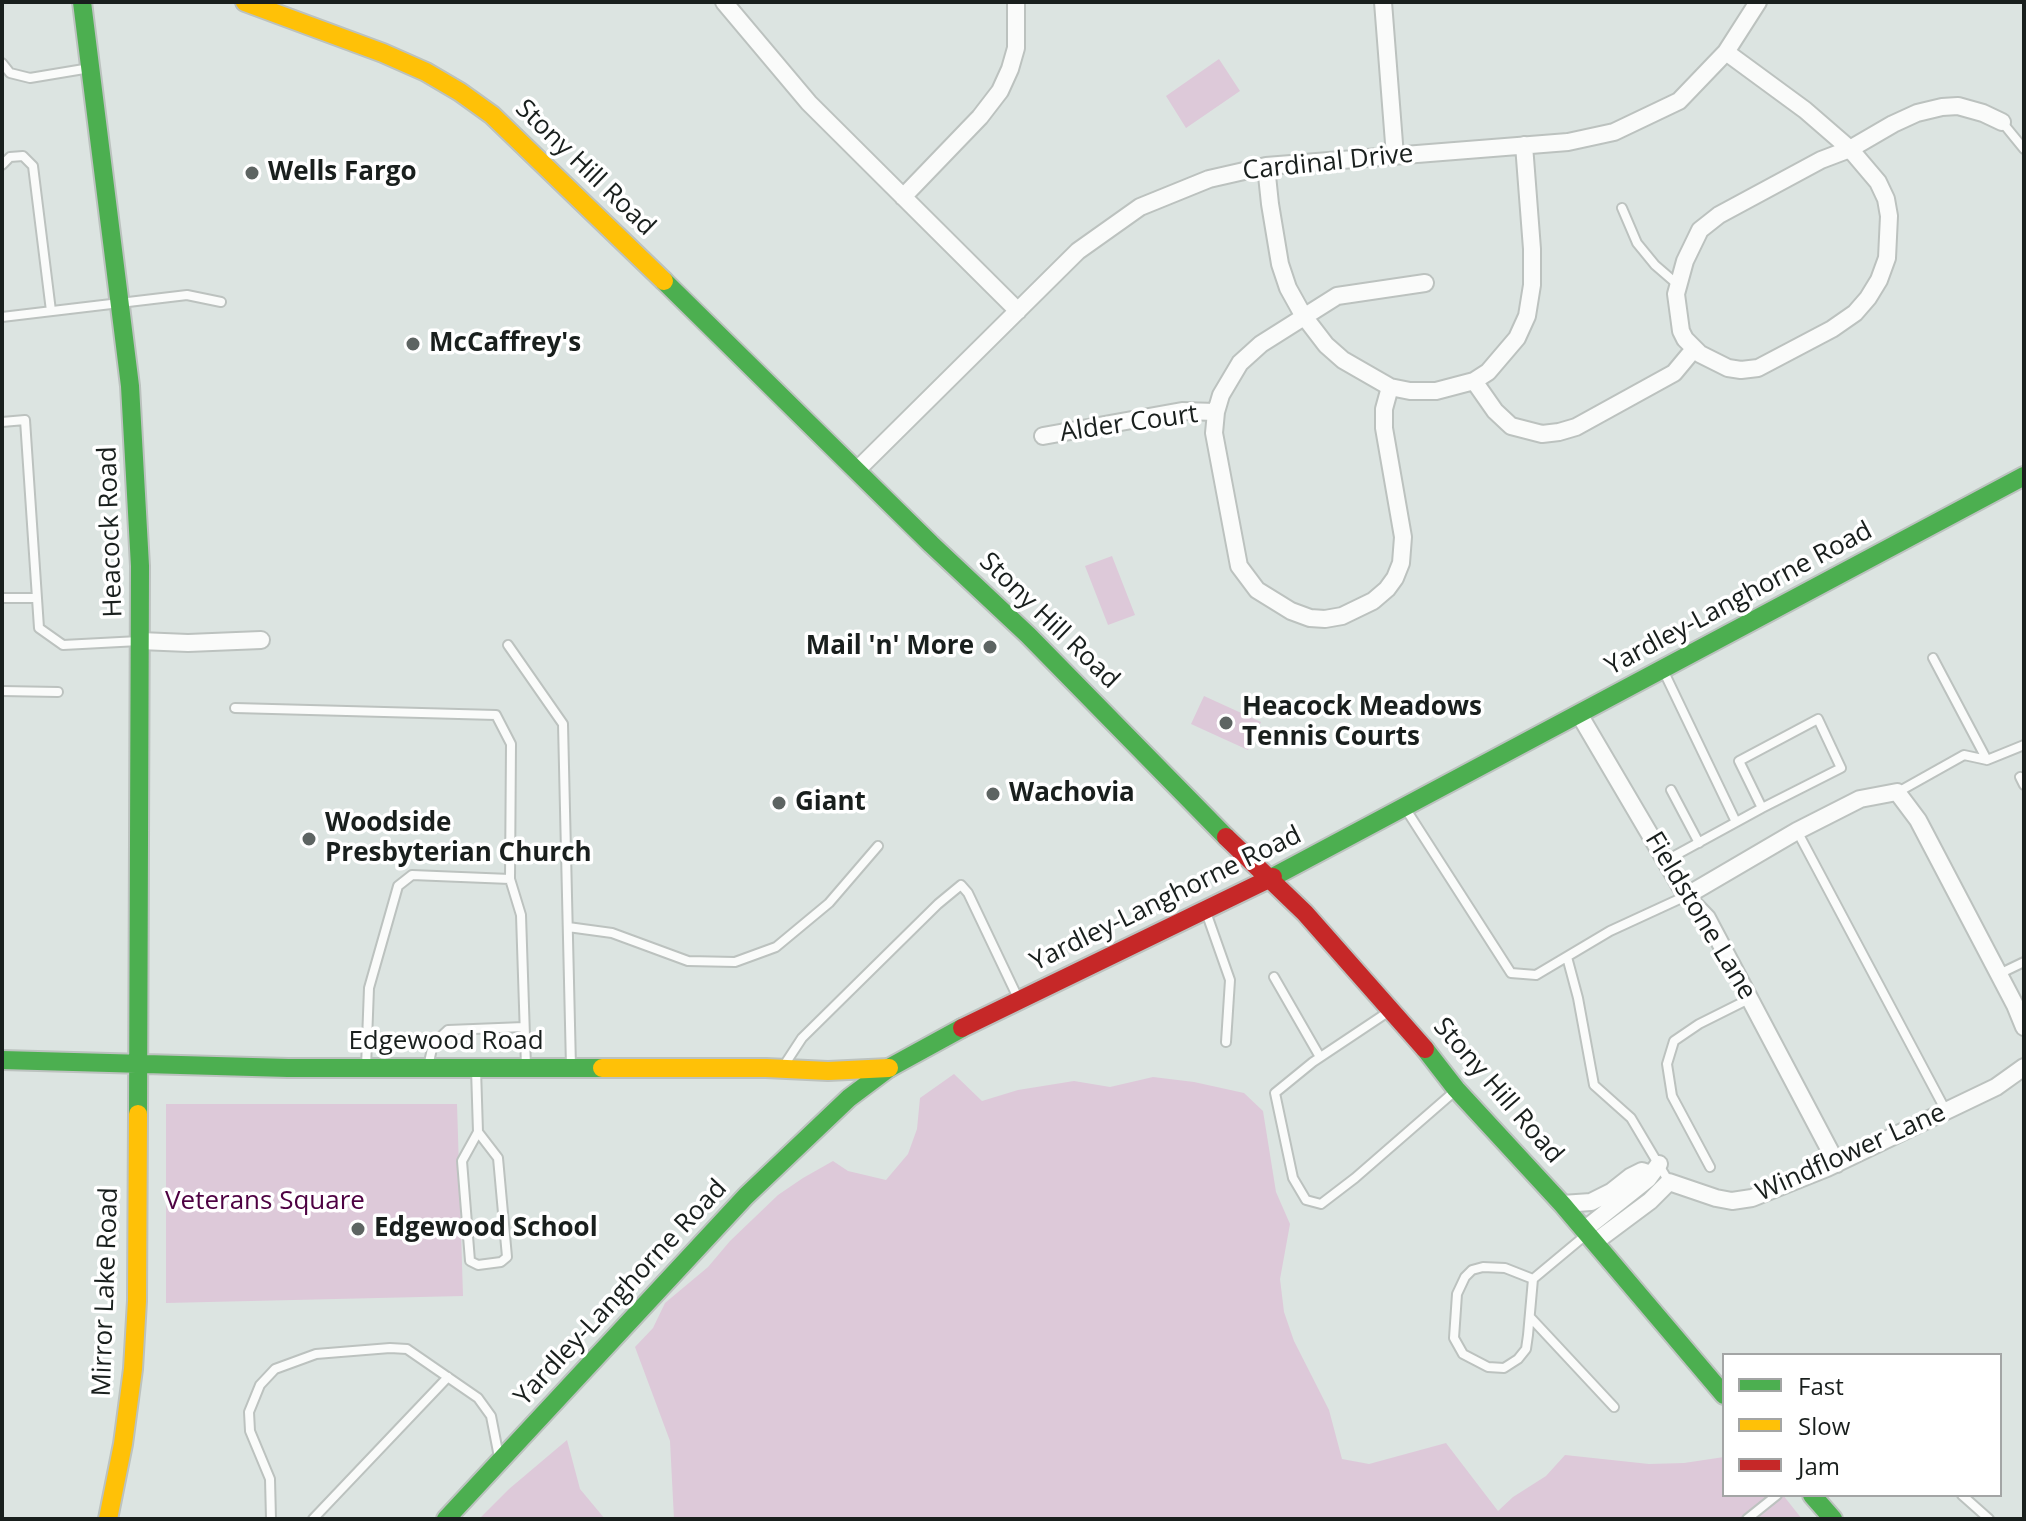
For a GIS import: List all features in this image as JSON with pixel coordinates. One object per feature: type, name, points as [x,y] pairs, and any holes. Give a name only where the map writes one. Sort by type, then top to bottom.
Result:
[{"type":"main road","name":"Heacock Road","points":[[82,2],[130,386],[137,467],[140,641],[137,1064]]},
{"type":"main road","name":"Stony Hill Road","points":[[245,2],[426,72],[492,115],[1028,635],[1305,913],[1392,1010],[1456,1089],[1589,1235],[1722,1393]]},
{"type":"main road","name":"Yardley-Langhorne Road","points":[[446,1519],[746,1196],[849,1098],[889,1068],[967,1025],[1270,879],[2024,476]]},
{"type":"main road","name":"Edgewood Road","points":[[2,1060],[476,1069],[783,1068],[828,1071],[889,1068]]},
{"type":"main road","name":"Mirror Lake Road","points":[[108,1519],[123,1444],[133,1369],[137,1301],[137,1064]]},
{"type":"main road","points":[[1814,1497],[1833,1519]]},
{"type":"street","points":[[724,2],[809,103],[1018,311]]},
{"type":"street","points":[[903,197],[980,117],[1000,91],[1016,48],[1016,2]]},
{"type":"street","points":[[1383,2],[1395,156]]},
{"type":"street","name":"Cardinal Drive","points":[[856,471],[1078,251],[1140,207],[1209,179],[1266,166],[1591,138],[1634,125],[1679,101],[1726,52],[1758,2]]},
{"type":"street","points":[[1726,52],[1805,110],[1850,149],[1878,182],[1889,216],[1887,258],[1879,280],[1855,313],[1832,329],[1758,368],[1728,368],[1694,349],[1685,339],[1679,323],[1677,284],[1696,237],[1709,222],[1821,160],[1850,149],[1917,113],[1958,106],[2002,122]]},
{"type":"street","points":[[1266,166],[1280,264],[1288,288],[1303,315],[1326,345],[1343,360],[1390,387],[1436,391],[1474,381],[1488,372],[1509,348],[1522,327],[1530,305],[1532,249],[1524,145]]},
{"type":"street","points":[[1390,387],[1384,409],[1384,428],[1403,537],[1401,563],[1387,589],[1373,601],[1342,616],[1325,619],[1310,618],[1273,602],[1247,580],[1239,566],[1214,433],[1221,395],[1240,363],[1261,344],[1337,296],[1425,283]]},
{"type":"street","points":[[1474,381],[1502,419],[1511,426],[1542,434],[1559,432],[1576,427],[1674,373],[1694,349]]},
{"type":"street","name":"Alder Court","points":[[1043,436],[1182,411],[1216,412]]},
{"type":"street","points":[[140,641],[261,640]]},
{"type":"street","name":"Fieldstone Lane","points":[[1579,714],[1686,896],[1707,918],[1837,1164]]},
{"type":"street","points":[[1686,896],[1797,831],[1860,799],[1897,792],[1918,820],[2024,1027]]},
{"type":"street","name":"Windflower Lane","points":[[1669,1182],[1716,1198],[1732,1201],[1752,1198],[1837,1164],[1996,1087],[2024,1067]]},
{"type":"street","points":[[1562,1204],[1591,1202],[1630,1177],[1655,1169]]},
{"type":"street","points":[[1589,1235],[1655,1169]]},
{"type":"street","points":[[1589,1235],[1650,1201],[1669,1182]]},
{"type":"lane","points":[[2,63],[10,73],[30,78],[90,68]]},
{"type":"lane","points":[[2,81],[10,73]]},
{"type":"lane","points":[[2002,122],[2024,149]]},
{"type":"lane","points":[[2,165],[10,157],[23,156],[33,166],[51,311]]},
{"type":"lane","points":[[1622,208],[1637,243],[1655,265],[1677,284]]},
{"type":"lane","points":[[2,317],[187,295],[221,302]]},
{"type":"lane","points":[[2,422],[25,420],[39,628],[63,645],[140,641]]},
{"type":"lane","points":[[2,598],[37,598]]},
{"type":"lane","points":[[508,645],[563,724],[571,1068]]},
{"type":"lane","points":[[1933,658],[1987,760]]},
{"type":"lane","points":[[1663,669],[1736,822]]},
{"type":"lane","points":[[2,691],[58,692]]},
{"type":"lane","points":[[235,708],[496,715],[511,744],[510,879],[521,915],[526,1068]]},
{"type":"lane","points":[[1665,861],[1841,768],[1818,719],[1739,761],[1762,808]]},
{"type":"lane","points":[[1897,792],[1964,755],[1987,760],[2024,745]]},
{"type":"lane","points":[[1671,790],[1699,843]]},
{"type":"lane","points":[[1405,808],[1511,973],[1536,975],[1610,931],[1686,896]]},
{"type":"lane","points":[[1797,831],[1946,1111]]},
{"type":"lane","points":[[568,927],[612,933],[688,961],[735,962],[776,947],[829,903],[878,846]]},
{"type":"lane","points":[[366,1068],[369,988],[398,886],[412,875],[510,879]]},
{"type":"lane","points":[[783,1068],[802,1038],[961,885],[968,893],[1019,1000]]},
{"type":"lane","points":[[1206,912],[1230,980],[1226,1042]]},
{"type":"lane","points":[[1567,957],[1594,1085],[1631,1118],[1655,1169],[1669,1182]]},
{"type":"lane","points":[[1999,974],[2024,962]]},
{"type":"lane","points":[[1274,977],[1320,1057]]},
{"type":"lane","points":[[1710,1167],[1672,1096],[1667,1064],[1674,1041],[1699,1024],[1750,998]]},
{"type":"lane","points":[[1392,1010],[1320,1057],[1275,1093],[1293,1178],[1306,1200],[1321,1204],[1456,1089]]},
{"type":"lane","points":[[428,1068],[433,1044],[448,1030],[524,1027]]},
{"type":"lane","points":[[476,1069],[478,1132],[462,1161],[470,1261],[478,1265],[501,1262],[507,1257],[498,1158],[478,1132]]},
{"type":"lane","points":[[1533,1279],[1505,1268],[1472,1270],[1457,1294],[1454,1338],[1463,1354],[1488,1367],[1504,1368],[1518,1359],[1526,1349],[1533,1279],[1589,1235]]},
{"type":"lane","points":[[1530,1317],[1614,1407]]},
{"type":"lane","points":[[271,1519],[270,1479],[250,1431],[249,1412],[260,1385],[275,1369],[316,1354],[407,1349],[478,1398],[491,1416],[500,1462]]},
{"type":"lane","points":[[313,1519],[448,1377]]},
{"type":"lane","points":[[1747,1519],[1774,1497]]},
{"type":"lane","points":[[1964,1497],[1989,1519]]},
{"type":"green space","points":[[1219,59],[1240,91],[1186,128],[1166,96]]},
{"type":"green space","points":[[1112,556],[1135,615],[1108,625],[1085,566]]},
{"type":"green space","name":"Heacock Meadows Tennis Courts","points":[[1204,696],[1261,722],[1248,750],[1191,724]]},
{"type":"green space","points":[[954,1074],[982,1101],[1018,1090],[1074,1081],[1110,1087],[1153,1077],[1244,1093],[1263,1111],[1276,1192],[1290,1224],[1280,1279],[1284,1312],[1294,1341],[1329,1410],[1342,1459],[1369,1464],[1446,1443],[1498,1511],[1513,1497],[1546,1476],[1565,1455],[1649,1464],[1722,1457],[1722,1497],[1785,1497],[1802,1519],[674,1519],[670,1441],[635,1347],[653,1328],[665,1303],[708,1267],[778,1195],[803,1178],[833,1161],[848,1171],[886,1180],[908,1154],[917,1129],[920,1098]]},
{"type":"green space","name":"Veterans Square","points":[[166,1104],[457,1104],[463,1296],[166,1303]]},
{"type":"green space","points":[[567,1440],[580,1489],[605,1519],[479,1519],[509,1489]]},
{"type":"traffic: fast","points":[[82,2],[130,386],[140,566],[138,1114]]},
{"type":"traffic: fast","points":[[664,281],[1028,635],[1226,837]]},
{"type":"traffic: fast","points":[[1273,877],[2024,476]]},
{"type":"traffic: fast","points":[[446,1519],[746,1196],[849,1098],[889,1068],[962,1028]]},
{"type":"traffic: fast","points":[[1425,1049],[1456,1089],[1562,1204],[1722,1393]]},
{"type":"traffic: fast","points":[[2,1060],[288,1068],[602,1068]]},
{"type":"traffic: fast","points":[[1814,1497],[1833,1519]]},
{"type":"traffic: slow","points":[[245,2],[383,53],[426,72],[460,92],[492,115],[664,281]]},
{"type":"traffic: slow","points":[[602,1068],[828,1071],[889,1068]]},
{"type":"traffic: slow","points":[[108,1519],[123,1444],[133,1369],[137,1301],[138,1114]]},
{"type":"traffic: jam","points":[[1226,837],[1305,913],[1425,1049]]},
{"type":"traffic: jam","points":[[962,1028],[1273,877]]},
{"type":"place","name":"Wells Fargo","points":[[252,173]]},
{"type":"place","name":"McCaffrey's","points":[[413,344]]},
{"type":"place","name":"Mail 'n' More","points":[[990,647]]},
{"type":"place","name":"Heacock Meadows Tennis Courts","points":[[1226,723]]},
{"type":"place","name":"Wachovia","points":[[993,794]]},
{"type":"place","name":"Giant","points":[[779,803]]},
{"type":"place","name":"Woodside Presbyterian Church","points":[[309,839]]},
{"type":"place","name":"Edgewood School","points":[[358,1229]]}]
